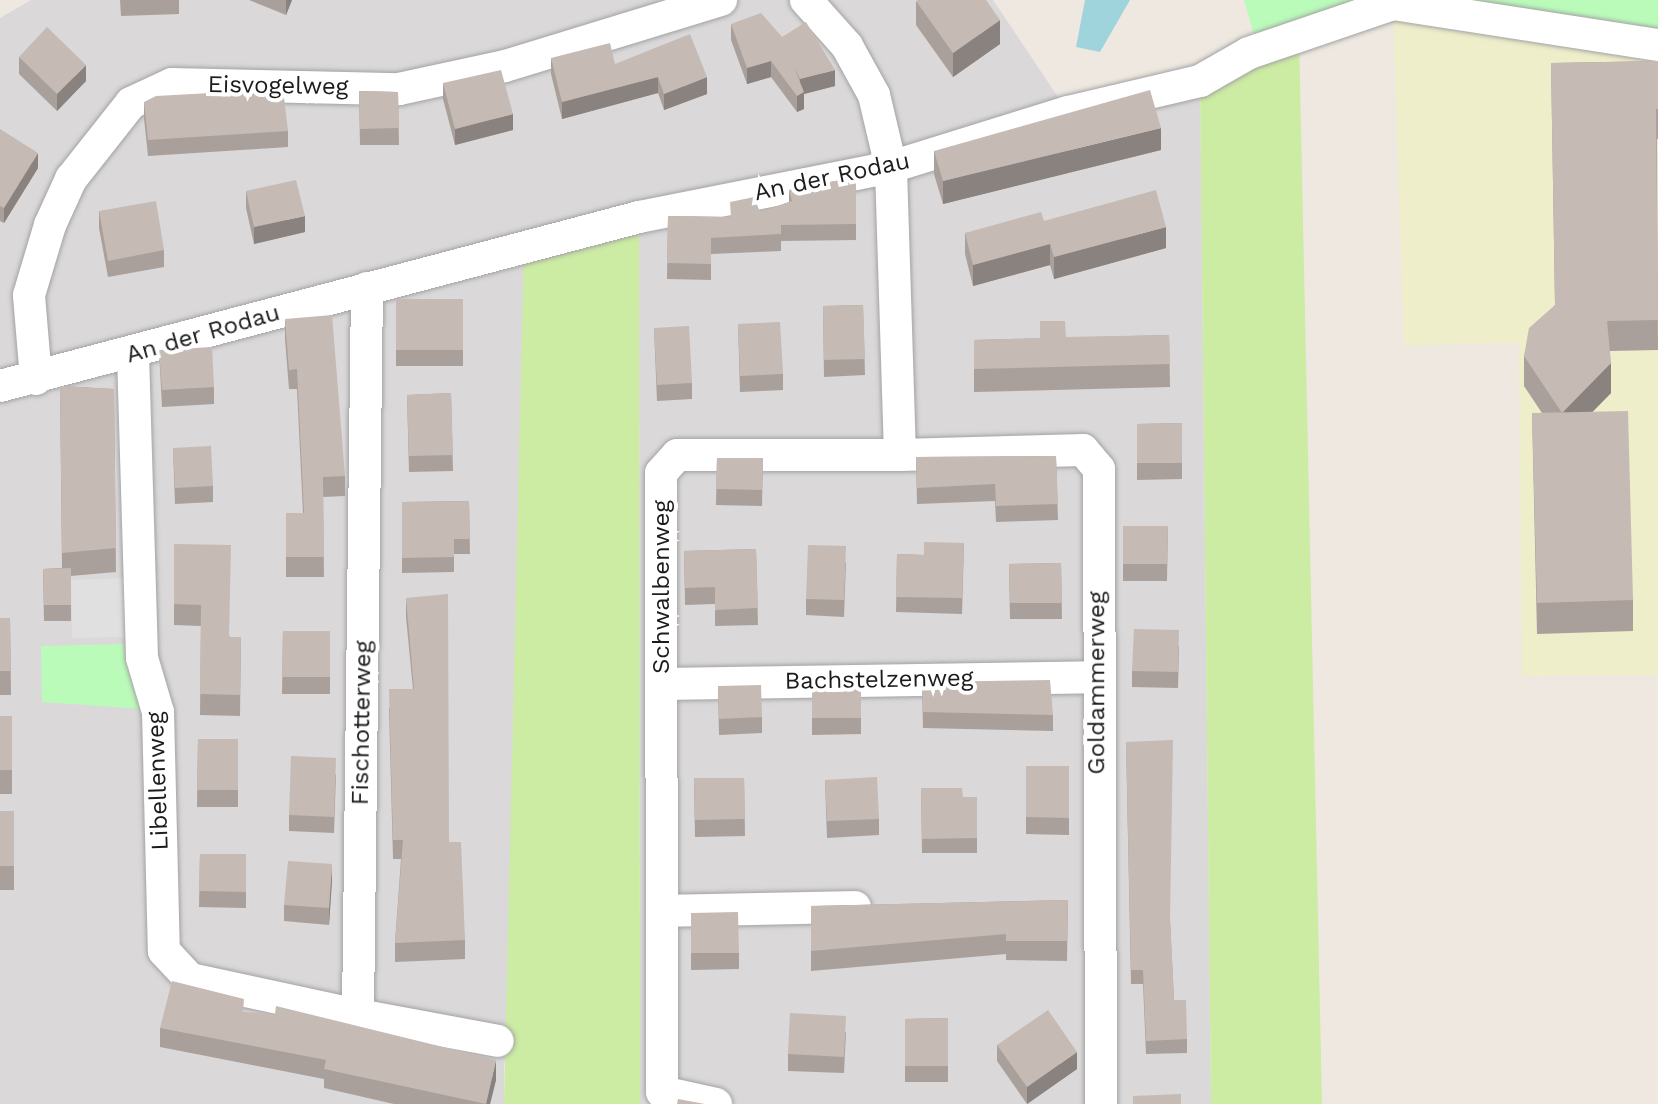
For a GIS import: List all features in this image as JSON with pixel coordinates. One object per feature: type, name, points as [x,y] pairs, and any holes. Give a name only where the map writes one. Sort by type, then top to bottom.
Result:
[{"type":"street","name":"Eisvogelweg","points":[[36,379],[29,295],[50,225],[71,179],[131,103],[172,84],[399,89],[505,66],[721,0]]},
{"type":"street","points":[[806,0],[847,46],[874,95],[891,167],[900,455]]},
{"type":"street","name":"An der Rodau","points":[[0,386],[133,354],[367,288],[639,217],[891,167],[1068,112],[1200,81],[1249,53],[1393,4],[1658,45]]},
{"type":"street","name":"Fischotterweg","points":[[358,1015],[367,288]]},
{"type":"street","name":"Libellenweg","points":[[133,354],[142,658],[158,712],[164,951],[190,979],[358,1015]]},
{"type":"street","name":"Goldammerweg","points":[[900,455],[1083,450],[1099,469],[1095,677],[1084,901],[1101,1104]]},
{"type":"street","name":"Schwalbenweg","points":[[716,1104],[662,1092],[661,473],[677,455],[900,455]]},
{"type":"street","name":"Bachstelzenweg","points":[[663,684],[1095,677]]},
{"type":"street","points":[[662,911],[881,906]]},
{"type":"street","points":[[358,1015],[498,1041]]},
{"type":"shaded area","points":[[31,0],[993,0],[1068,112],[1200,81],[1211,1104],[640,1104],[639,217],[504,1065],[504,1104],[0,1104],[0,18]]},
{"type":"shaded area","points":[[124,578],[125,637],[72,638],[71,580]]},
{"type":"green space","points":[[1244,0],[1658,0],[1658,39],[1393,1],[1257,45]]},
{"type":"green space","points":[[1393,8],[1658,51],[1658,675],[1522,676],[1519,342],[1404,346]]},
{"type":"green space","points":[[1299,36],[1322,1104],[1211,1104],[1200,81]]},
{"type":"green space","points":[[639,217],[640,1104],[504,1104],[524,246]]},
{"type":"green space","points":[[123,644],[142,709],[42,702],[41,646]]},
{"type":"water","points":[[1085,0],[1130,0],[1100,52],[1076,47]]},
{"type":"building","points":[[918,0],[986,0],[1000,20],[953,53]]},
{"type":"building","points":[[761,13],[782,37],[806,22],[835,70],[800,79],[794,67],[804,92],[797,96],[771,61],[747,68],[731,24]]},
{"type":"building","points":[[47,27],[86,65],[57,94],[19,57]]},
{"type":"building","points":[[690,34],[707,77],[664,94],[658,77],[562,102],[551,58],[610,43],[615,64]]},
{"type":"building","points":[[1658,61],[1658,320],[1607,321],[1611,363],[1562,413],[1524,356],[1529,328],[1555,305],[1551,63]]},
{"type":"building","points":[[501,70],[513,114],[455,129],[443,83]]},
{"type":"building","points":[[283,89],[288,131],[148,140],[144,102],[156,96]]},
{"type":"building","points":[[1150,90],[1161,128],[943,181],[934,151]]},
{"type":"building","points":[[359,91],[398,92],[399,128],[360,129]]},
{"type":"building","points":[[0,129],[38,153],[4,208],[0,206]]},
{"type":"building","points":[[856,177],[856,224],[781,225],[781,234],[711,238],[711,264],[667,263],[668,216],[731,217],[730,202],[754,197],[760,212],[792,201],[789,190]]},
{"type":"building","points":[[296,180],[305,216],[254,227],[246,191]]},
{"type":"building","points":[[1156,190],[1166,227],[1054,257],[1050,244],[973,265],[965,233],[1041,212],[1044,221]]},
{"type":"building","points":[[156,201],[164,250],[108,261],[99,211]]},
{"type":"building","points":[[396,299],[463,299],[463,350],[396,350]]},
{"type":"building","points":[[863,305],[865,359],[824,360],[823,306]]},
{"type":"building","points":[[332,315],[345,476],[323,477],[324,557],[286,557],[286,513],[304,513],[297,369],[289,370],[285,319]]},
{"type":"building","points":[[1040,321],[1065,321],[1066,337],[1169,335],[1170,364],[974,369],[974,340],[1040,338]]},
{"type":"building","points":[[780,322],[783,374],[740,376],[738,324]]},
{"type":"building","points":[[689,326],[692,383],[657,385],[654,328]]},
{"type":"building","points":[[212,347],[214,387],[162,390],[159,350]]},
{"type":"building","points":[[60,386],[114,389],[116,548],[62,553]]},
{"type":"building","points":[[451,393],[453,455],[409,456],[407,395]]},
{"type":"building","points":[[1628,411],[1633,600],[1537,603],[1532,413]]},
{"type":"building","points":[[1182,423],[1182,463],[1137,463],[1137,424]]},
{"type":"building","points":[[211,446],[213,486],[175,488],[173,448]]},
{"type":"building","points":[[1056,456],[1058,504],[996,506],[995,484],[917,488],[916,457]]},
{"type":"building","points":[[717,458],[763,458],[762,490],[716,489]]},
{"type":"building","points":[[469,501],[470,539],[454,539],[454,557],[402,558],[402,502]]},
{"type":"building","points":[[1123,526],[1168,526],[1167,564],[1123,564]]},
{"type":"building","points":[[924,542],[964,543],[962,598],[896,597],[897,554],[924,555]]},
{"type":"building","points":[[174,544],[231,545],[229,637],[241,637],[240,695],[200,694],[201,605],[174,604]]},
{"type":"building","points":[[808,545],[846,546],[844,600],[806,599]]},
{"type":"building","points":[[756,549],[758,608],[715,610],[715,587],[685,588],[684,551]]},
{"type":"building","points":[[1061,563],[1062,603],[1010,603],[1009,564]]},
{"type":"building","points":[[71,568],[71,605],[44,605],[43,569]]},
{"type":"building","points":[[448,594],[449,842],[461,842],[465,940],[395,943],[403,840],[393,840],[389,689],[414,689],[406,598]]},
{"type":"building","points":[[0,618],[10,618],[11,671],[0,671]]},
{"type":"building","points":[[1134,629],[1179,630],[1178,672],[1132,671]]},
{"type":"building","points":[[283,631],[330,631],[330,677],[282,677]]},
{"type":"building","points":[[1050,680],[1053,715],[923,712],[922,682]]},
{"type":"building","points":[[861,683],[861,718],[812,718],[812,684]]},
{"type":"building","points":[[761,685],[762,717],[719,719],[718,686]]},
{"type":"building","points":[[0,716],[12,716],[12,770],[0,770]]},
{"type":"building","points":[[198,739],[238,739],[238,790],[197,790]]},
{"type":"building","points":[[1173,740],[1170,918],[1174,1000],[1186,1000],[1187,1039],[1146,1041],[1143,970],[1131,970],[1126,742]]},
{"type":"building","points":[[291,756],[336,758],[334,817],[289,815]]},
{"type":"building","points":[[1026,766],[1069,766],[1069,818],[1026,817]]},
{"type":"building","points":[[877,777],[879,819],[827,821],[825,780]]},
{"type":"building","points":[[694,778],[744,778],[745,819],[695,820]]},
{"type":"building","points":[[921,788],[962,788],[963,797],[977,797],[977,838],[922,839]]},
{"type":"building","points":[[0,811],[14,811],[14,866],[0,866]]},
{"type":"building","points":[[200,854],[246,854],[246,892],[199,891]]},
{"type":"building","points":[[288,861],[332,864],[329,908],[284,905]]},
{"type":"building","points":[[1068,900],[1067,941],[1006,941],[1006,934],[811,951],[811,906]]},
{"type":"building","points":[[738,912],[739,953],[691,953],[691,913]]},
{"type":"building","points":[[172,981],[244,999],[243,1012],[275,1014],[276,1006],[496,1060],[486,1104],[324,1069],[326,1060],[160,1028]]},
{"type":"building","points":[[1048,1010],[1077,1052],[1027,1087],[997,1045]]},
{"type":"building","points":[[790,1013],[846,1016],[844,1057],[788,1054]]},
{"type":"building","points":[[948,1018],[948,1066],[905,1066],[905,1019]]},
{"type":"building","points":[[1181,1094],[1181,1104],[1133,1104],[1133,1096]]},
{"type":"building","points":[[678,1099],[705,1104],[677,1104]]}]
